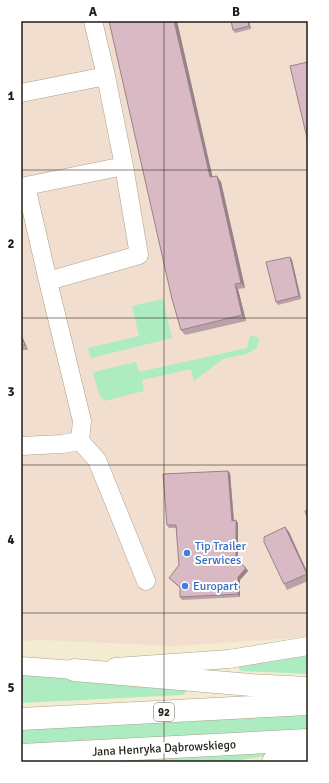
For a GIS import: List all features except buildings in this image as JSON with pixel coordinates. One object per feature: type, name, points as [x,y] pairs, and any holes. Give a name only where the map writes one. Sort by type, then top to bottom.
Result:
[{"type":"main road","points":[[74,670],[308,688]]},
{"type":"main road","name":"92","points":[[21,719],[308,704]]},
{"type":"main road","name":"Jana Henryka Dąbrowskiego","points":[[21,755],[308,740]]},
{"type":"main road","points":[[273,762],[308,753]]},
{"type":"street","points":[[48,281],[139,255],[124,166],[106,76],[93,21]]},
{"type":"street","points":[[21,93],[106,76]]},
{"type":"street","points":[[124,166],[23,186],[82,421],[80,441],[97,460],[146,581]]},
{"type":"street","points":[[21,446],[62,444],[80,441]]},
{"type":"street","points":[[21,666],[91,670],[135,665],[229,659],[308,646]]},
{"type":"shaded area","points":[[21,21],[308,21],[308,637],[174,646],[42,640],[21,641]]},
{"type":"green space","points":[[163,299],[172,338],[91,358],[88,348],[139,336],[132,306]]},
{"type":"green space","points":[[250,335],[259,338],[257,348],[246,354],[223,359],[194,381],[191,369],[142,380],[144,391],[104,401],[99,394],[93,372],[136,362],[139,372],[247,348]]},
{"type":"green space","points":[[308,651],[308,674],[241,671],[234,662]]},
{"type":"green space","points":[[21,672],[187,690],[186,693],[182,695],[21,703]]},
{"type":"green space","points":[[308,714],[308,730],[21,745],[21,729]]},
{"type":"green space","points":[[273,752],[275,754],[229,762],[82,762]]},
{"type":"place","name":"Tip Trailer Serwices","points":[[187,553]]},
{"type":"place","name":"Europart","points":[[185,586]]}]
